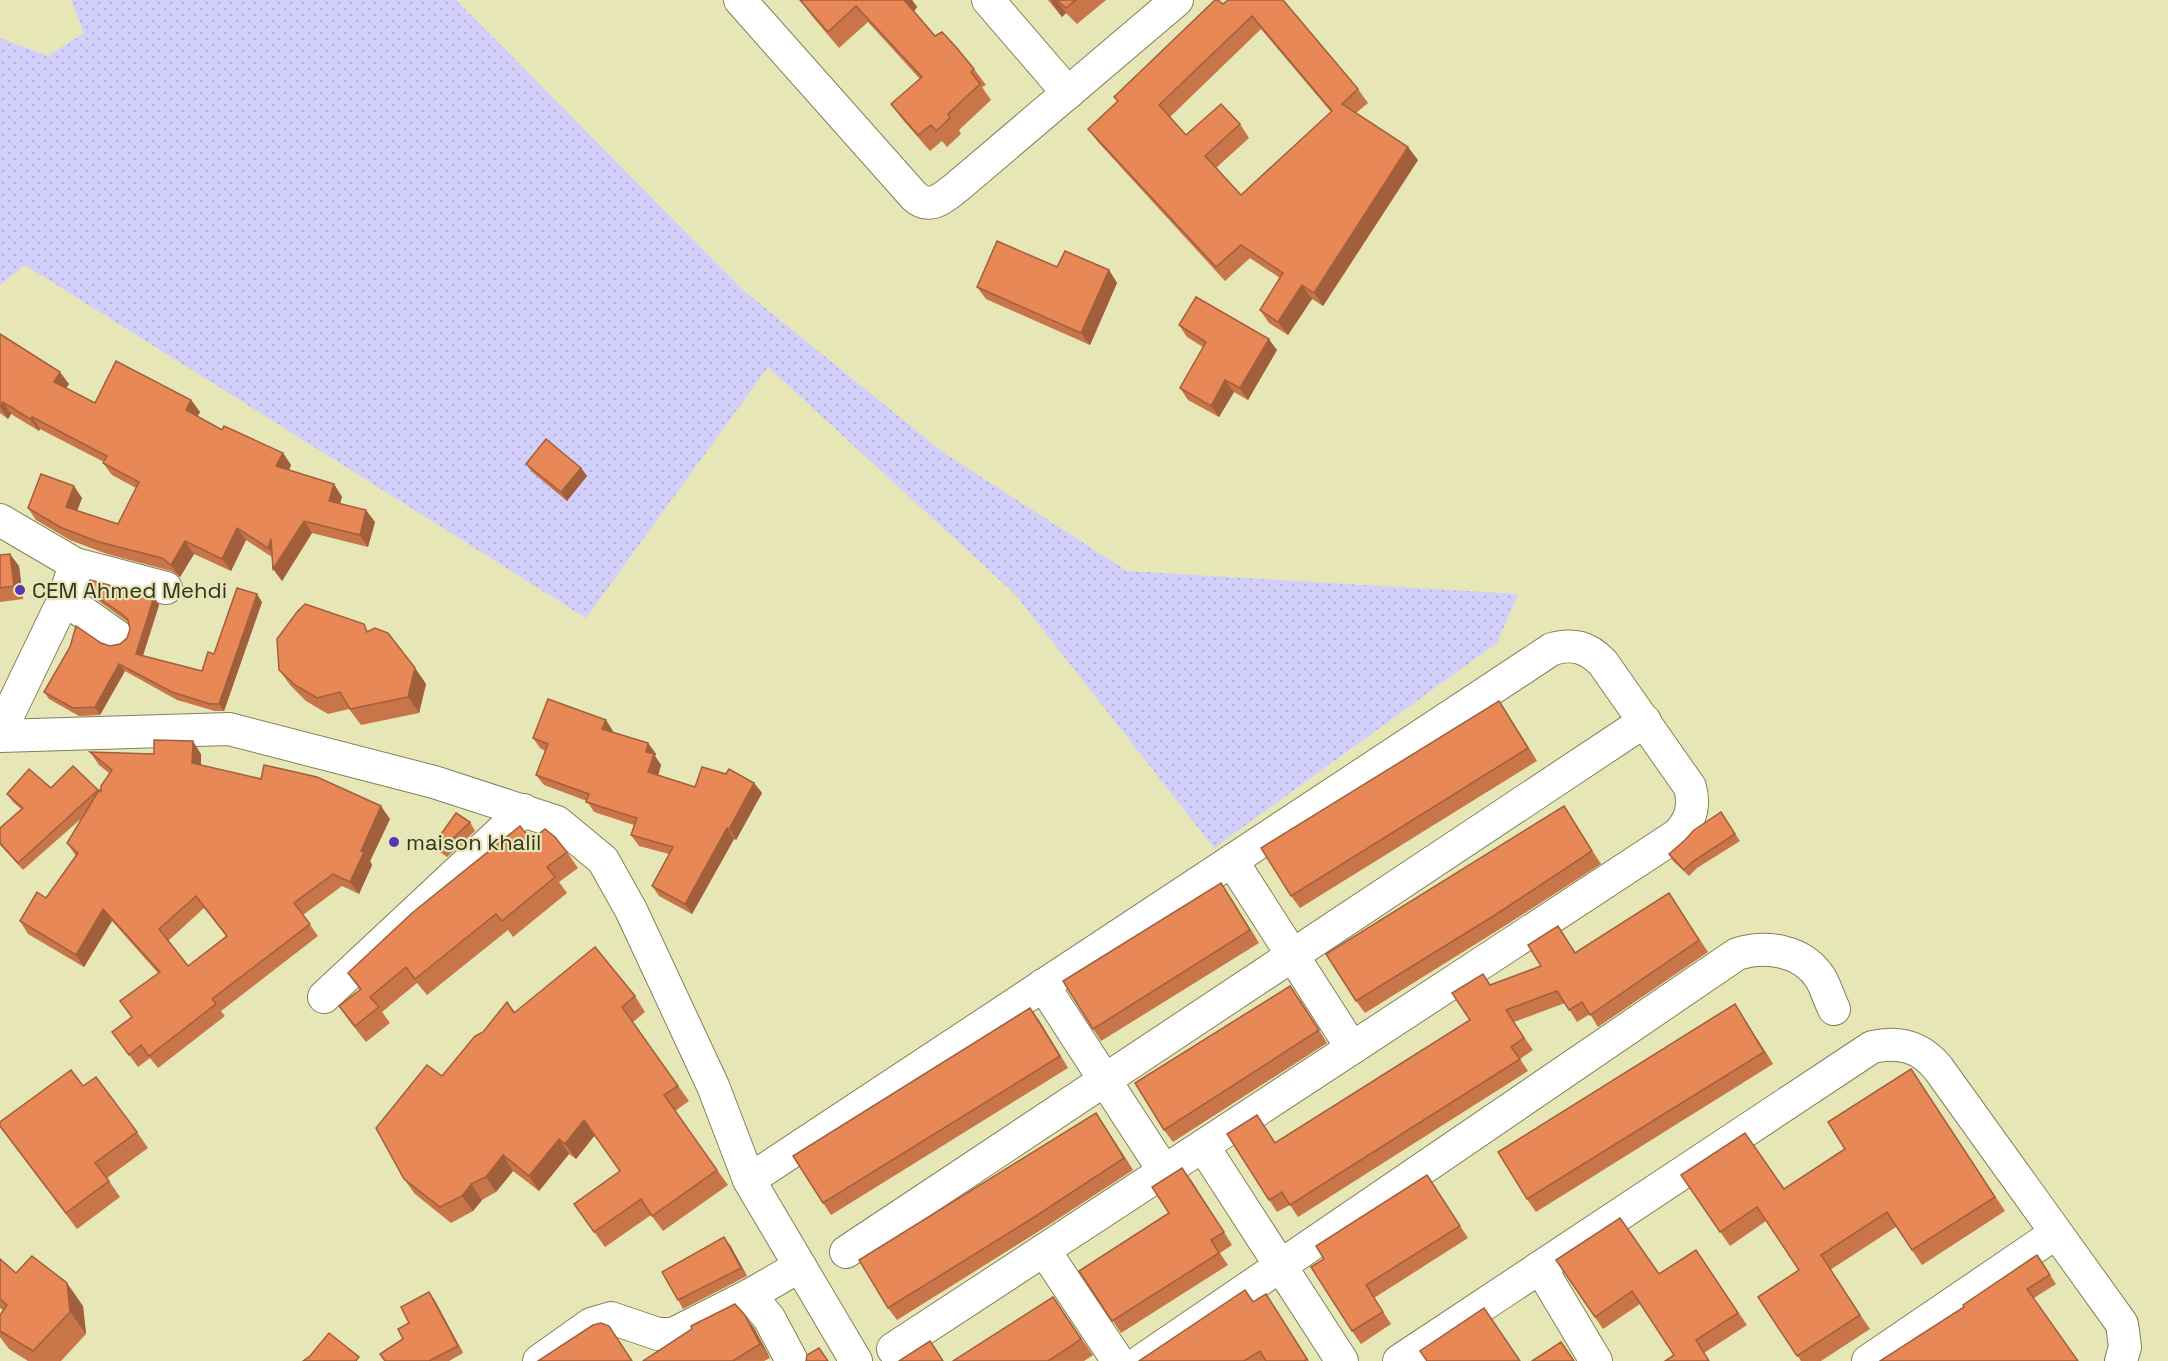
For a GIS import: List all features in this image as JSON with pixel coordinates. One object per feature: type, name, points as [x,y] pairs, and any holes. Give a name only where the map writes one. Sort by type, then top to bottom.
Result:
[{"type":"street","points":[[741,0],[914,196],[927,204],[944,198],[1177,0]]},
{"type":"street","points":[[988,0],[1068,93]]},
{"type":"street","points":[[0,520],[75,564],[166,588]]},
{"type":"street","points":[[75,564],[64,599],[0,734],[229,729],[434,782],[557,822],[603,860],[631,910],[713,1086],[749,1180],[856,1361]]},
{"type":"street","points":[[64,599],[117,636]]},
{"type":"street","points":[[749,1180],[1552,649],[1576,646],[1595,655],[1645,721],[1690,787],[1692,807],[1684,828],[1677,836],[893,1349]]},
{"type":"street","points":[[846,1252],[1645,721]]},
{"type":"street","points":[[324,997],[524,810]]},
{"type":"street","points":[[1232,861],[1352,1048]]},
{"type":"street","points":[[1141,1361],[1737,954],[1764,949],[1784,952],[1802,960],[1821,979],[1834,1009]]},
{"type":"street","points":[[1043,985],[1164,1171]]},
{"type":"street","points":[[1411,1358],[1540,1267],[1872,1047],[1896,1044],[1908,1046],[1930,1058],[2122,1324],[2125,1347],[2121,1361]]},
{"type":"street","points":[[1203,1146],[1342,1361]]},
{"type":"street","points":[[1868,1361],[2056,1233]]},
{"type":"street","points":[[1044,1250],[1118,1361]]},
{"type":"street","points":[[539,1361],[591,1324],[611,1318],[658,1334],[673,1334],[750,1295],[800,1266]]},
{"type":"street","points":[[1540,1267],[1596,1361]]},
{"type":"street","points":[[750,1295],[769,1318],[792,1361]]},
{"type":"shaded area","points":[[71,0],[456,0],[743,290],[944,453],[1127,571],[1518,594],[1497,643],[1214,848],[1015,594],[768,367],[586,618],[25,265],[0,285],[0,38],[48,56],[84,33]]},
{"type":"building","points":[[800,0],[904,0],[935,36],[942,32],[956,47],[974,69],[971,72],[980,84],[948,114],[950,118],[936,131],[931,125],[918,135],[891,104],[922,77],[856,6],[828,32]]},
{"type":"building","points":[[1057,0],[1076,0],[1066,8]]},
{"type":"building","points":[[1215,0],[1223,4],[1228,0],[1283,0],[1358,89],[1342,104],[1408,147],[1314,293],[1302,285],[1278,322],[1260,310],[1283,273],[1241,245],[1216,267],[1088,129],[1118,101],[1114,97]],"holes":[[[1252,16],[1332,111],[1241,195],[1205,156],[1240,124],[1221,104],[1186,135],[1159,105]]]},
{"type":"building","points":[[997,241],[1057,267],[1065,251],[1109,270],[1081,333],[977,287]]},
{"type":"building","points":[[1196,297],[1269,339],[1240,388],[1225,380],[1211,406],[1180,388],[1206,342],[1179,325]]},
{"type":"building","points":[[0,334],[60,372],[54,382],[95,403],[116,361],[191,400],[186,410],[222,430],[224,426],[283,453],[276,466],[334,484],[329,501],[366,510],[360,535],[304,521],[273,569],[271,539],[268,548],[237,528],[222,559],[185,541],[171,565],[162,558],[99,542],[62,528],[28,508],[41,474],[74,486],[66,507],[118,524],[139,482],[103,463],[107,456],[32,417],[30,419],[3,402],[0,406]]},
{"type":"building","points":[[546,439],[581,468],[561,492],[526,464]]},
{"type":"building","points":[[10,554],[14,586],[0,588],[0,555]]},
{"type":"building","points":[[90,580],[154,597],[136,654],[202,671],[208,652],[214,654],[237,588],[257,594],[219,704],[210,704],[172,692],[119,664],[95,707],[73,708],[44,692],[70,647],[76,626],[101,643],[110,646],[120,644],[127,638],[130,629],[128,620],[87,590]]},
{"type":"building","points":[[305,604],[364,624],[367,632],[375,628],[388,633],[415,668],[408,697],[350,709],[340,692],[317,698],[295,685],[279,670],[277,639]]},
{"type":"building","points":[[548,699],[606,720],[602,729],[648,743],[646,752],[654,754],[648,772],[695,787],[702,767],[726,774],[729,769],[754,783],[685,904],[652,886],[673,847],[631,835],[637,818],[586,802],[589,794],[536,775],[548,744],[533,738]]},
{"type":"building","points":[[1499,701],[1528,748],[1291,896],[1261,848]]},
{"type":"building","points":[[154,740],[193,741],[192,763],[261,779],[264,765],[317,777],[381,806],[350,882],[333,874],[294,903],[310,924],[212,999],[216,1004],[149,1056],[141,1045],[129,1055],[112,1032],[132,1017],[120,1001],[160,972],[103,909],[76,955],[20,921],[37,892],[46,898],[78,853],[67,843],[99,790],[101,792],[101,786],[112,770],[90,752],[154,754]],"holes":[[[196,896],[227,936],[188,966],[159,929]]]},
{"type":"building","points":[[73,766],[98,790],[18,863],[0,843],[0,828],[23,808],[7,794],[29,769],[51,788]]},
{"type":"building","points":[[1564,806],[1592,851],[1495,915],[1356,1001],[1326,954]]},
{"type":"building","points":[[1721,812],[1735,834],[1692,862],[1684,870],[1669,854],[1694,830]]},
{"type":"building","points":[[456,813],[470,822],[442,849],[434,844]]},
{"type":"building","points":[[520,826],[531,840],[545,829],[567,852],[547,867],[555,877],[502,921],[496,914],[415,979],[406,967],[370,997],[379,1007],[355,1026],[339,1006],[361,989],[348,973],[412,913]]},
{"type":"building","points":[[1221,883],[1250,930],[1093,1029],[1063,981]]},
{"type":"building","points":[[1669,893],[1699,940],[1590,1015],[1582,1002],[1569,1010],[1557,991],[1506,1010],[1524,1038],[1511,1047],[1520,1059],[1290,1205],[1282,1192],[1269,1200],[1227,1134],[1257,1115],[1275,1143],[1470,1020],[1452,993],[1483,974],[1490,985],[1541,966],[1528,945],[1558,926],[1575,953]]},
{"type":"building","points":[[595,947],[635,996],[622,1007],[678,1086],[664,1095],[717,1170],[652,1216],[641,1199],[594,1232],[574,1204],[620,1171],[584,1120],[565,1144],[559,1139],[529,1176],[503,1155],[486,1177],[471,1184],[462,1196],[440,1207],[404,1179],[376,1128],[427,1065],[442,1076],[507,1002],[514,1013]]},
{"type":"building","points":[[1290,986],[1319,1030],[1164,1130],[1135,1083]]},
{"type":"building","points":[[1735,1004],[1764,1052],[1527,1199],[1498,1152]]},
{"type":"building","points":[[1030,1008],[1060,1056],[823,1203],[793,1156]]},
{"type":"building","points":[[1911,1069],[1995,1197],[1912,1250],[1887,1212],[1821,1255],[1860,1315],[1797,1356],[1758,1297],[1799,1270],[1757,1207],[1720,1232],[1681,1175],[1745,1133],[1784,1189],[1845,1149],[1828,1122]]},
{"type":"building","points":[[71,1070],[83,1086],[96,1077],[137,1132],[95,1163],[109,1181],[66,1213],[0,1126],[0,1122]]},
{"type":"building","points":[[1096,1113],[1124,1158],[888,1308],[859,1260]]},
{"type":"building","points":[[1182,1168],[1224,1232],[1211,1240],[1219,1253],[1112,1321],[1079,1271],[1169,1213],[1152,1187]]},
{"type":"building","points":[[1427,1175],[1460,1226],[1366,1285],[1383,1312],[1352,1331],[1311,1267],[1324,1259],[1316,1246]]},
{"type":"building","points":[[1620,1218],[1659,1274],[1696,1250],[1738,1313],[1696,1340],[1709,1361],[1665,1361],[1674,1355],[1632,1291],[1595,1317],[1556,1260]]},
{"type":"building","points":[[724,1237],[741,1268],[678,1300],[662,1272]]},
{"type":"building","points":[[2037,1255],[2050,1275],[2027,1289],[2078,1361],[1880,1361],[1964,1307],[1963,1305]]},
{"type":"building","points":[[32,1256],[67,1283],[70,1312],[33,1351],[0,1331],[0,1315],[7,1305],[0,1299],[0,1259],[16,1273]]},
{"type":"building","points":[[1245,1290],[1253,1302],[1266,1294],[1307,1359],[1304,1361],[1266,1361],[1260,1351],[1244,1361],[1139,1361]]},
{"type":"building","points":[[429,1292],[458,1346],[429,1361],[385,1361],[380,1354],[403,1339],[398,1329],[409,1323],[401,1307]]},
{"type":"building","points":[[1053,1297],[1081,1339],[1048,1361],[953,1361]]},
{"type":"building","points":[[735,1304],[744,1314],[760,1344],[733,1361],[643,1361],[692,1329],[691,1326]]},
{"type":"building","points":[[1484,1308],[1520,1361],[1427,1361],[1420,1351]]},
{"type":"building","points":[[601,1323],[609,1326],[632,1361],[538,1361],[593,1325]]},
{"type":"building","points":[[329,1333],[359,1357],[356,1361],[303,1361]]},
{"type":"building","points":[[930,1341],[943,1361],[899,1361]]},
{"type":"building","points":[[1561,1342],[1574,1361],[1532,1361]]},
{"type":"building","points":[[819,1348],[828,1361],[806,1361],[807,1355]]},
{"type":"place","name":"CEM Ahmed Mehdi","points":[[20,590]]},
{"type":"place","name":"maison khalil","points":[[394,842]]}]
